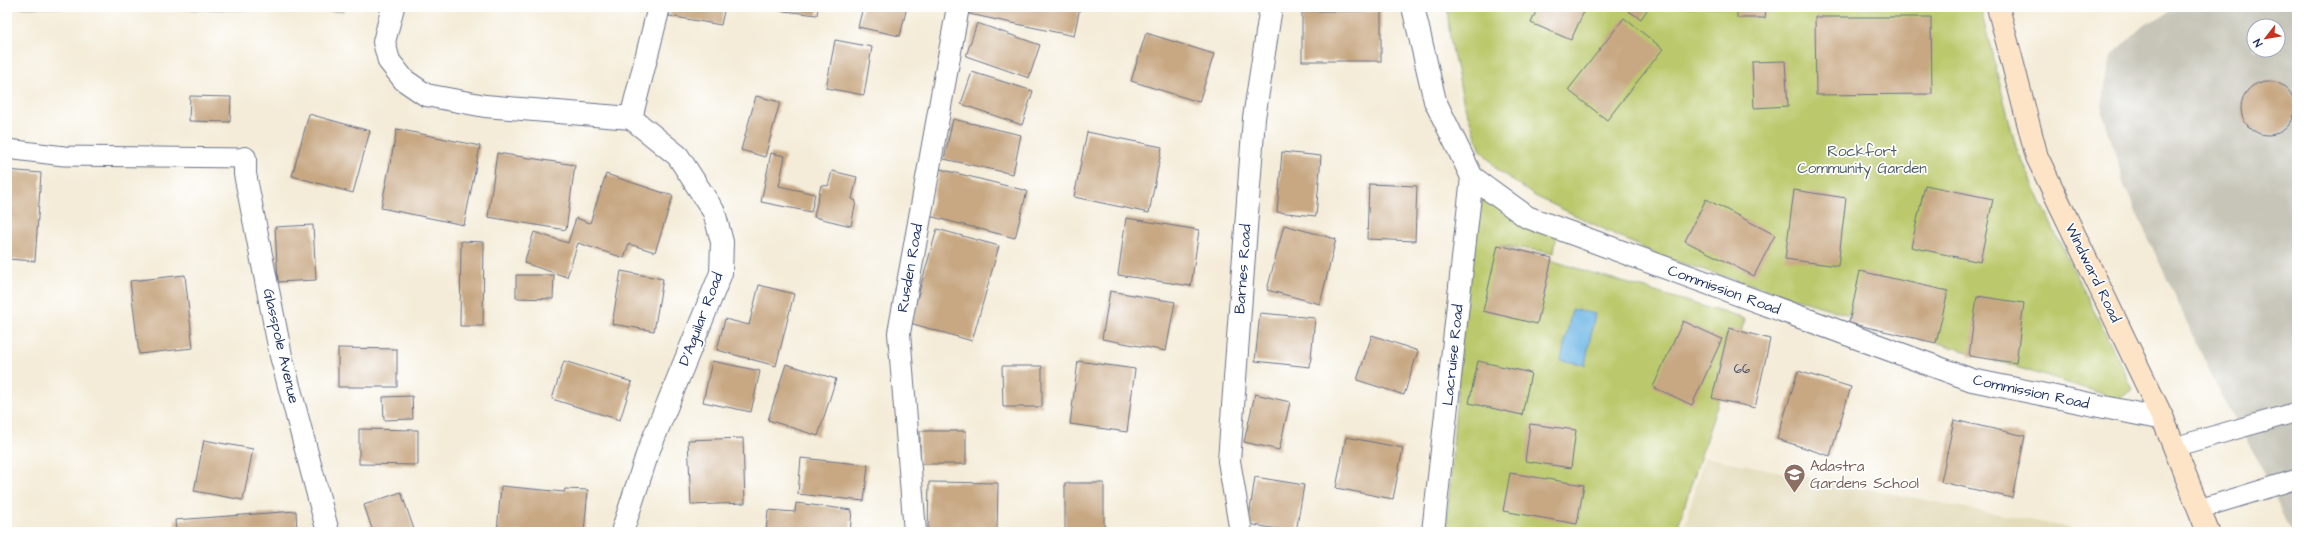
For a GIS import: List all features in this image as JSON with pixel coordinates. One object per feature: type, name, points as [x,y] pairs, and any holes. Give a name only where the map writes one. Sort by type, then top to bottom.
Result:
[{"type":"main road","name":"Windward Road","points":[[1998,7],[2037,157],[2163,419],[2208,532]]},
{"type":"street","points":[[393,7],[384,42],[389,61],[404,80],[426,95],[485,106],[631,118],[659,7]]},
{"type":"street","name":"Rusden Road","points":[[915,532],[899,333],[958,7]]},
{"type":"street","name":"Barnes Road","points":[[1241,532],[1229,461],[1254,118],[1271,7]]},
{"type":"street","name":"Commission Road","points":[[1413,7],[1435,101],[1472,177],[1526,217],[1972,380],[2163,419]]},
{"type":"street","name":"D'Aguilar Road","points":[[622,532],[648,452],[721,273],[722,242],[714,212],[678,156],[631,118]]},
{"type":"street","name":"Glasspole Avenue","points":[[245,158],[245,174],[281,356],[328,532]]},
{"type":"street","name":"Lacruise Road","points":[[1433,532],[1472,177]]},
{"type":"lane","points":[[7,149],[64,156],[245,158]]},
{"type":"lane","points":[[2174,447],[2297,412]]},
{"type":"lane","points":[[2199,509],[2297,479]]},
{"type":"shaded area","points":[[2180,7],[2297,7],[2297,532],[2290,532],[2259,462],[2220,394],[2125,188],[2101,106],[2111,56],[2144,25]]},
{"type":"shaded area","name":"Adastra Gardens School","points":[[1704,457],[2091,532],[1683,532]]},
{"type":"green space","points":[[7,7],[344,7],[343,11]]},
{"type":"green space","name":"Rockfort Community Garden","points":[[1447,7],[1980,7],[2016,147],[2057,237],[2133,389],[2119,399],[1662,257],[1533,195],[1498,170],[1481,150],[1464,104],[1450,38]]},
{"type":"green space","points":[[1474,182],[1557,232],[1554,253],[1500,245],[1745,319],[1676,532],[1446,532]]},
{"type":"water","points":[[1572,309],[1595,314],[1585,365],[1561,360]]},
{"type":"building","points":[[671,7],[725,7],[721,25],[669,16]]},
{"type":"building","points":[[776,7],[818,7],[817,15],[776,10]]},
{"type":"building","points":[[863,7],[907,7],[900,36],[858,27]]},
{"type":"building","points":[[971,7],[1080,7],[1074,36],[969,14]]},
{"type":"building","points":[[1538,7],[1586,7],[1571,40],[1531,23]]},
{"type":"building","points":[[1622,7],[1649,7],[1641,19]]},
{"type":"building","points":[[1737,7],[1766,7],[1765,18],[1737,18]]},
{"type":"building","points":[[1302,11],[1381,11],[1381,61],[1302,61]]},
{"type":"building","points":[[1815,17],[1931,17],[1932,94],[1816,95]]},
{"type":"building","points":[[1624,18],[1663,49],[1607,120],[1568,90]]},
{"type":"building","points":[[977,23],[1040,45],[1029,78],[966,56]]},
{"type":"building","points":[[1146,33],[1214,54],[1199,102],[1131,81]]},
{"type":"building","points":[[835,40],[872,47],[864,95],[826,88]]},
{"type":"building","points":[[1785,61],[1788,106],[1754,108],[1752,62]]},
{"type":"building","points":[[972,72],[1033,91],[1022,125],[961,104]]},
{"type":"building","points":[[2268,81],[2278,83],[2287,89],[2293,98],[2295,108],[2293,118],[2287,127],[2278,133],[2268,135],[2258,133],[2249,127],[2243,118],[2241,108],[2243,98],[2249,89],[2258,83]]},
{"type":"building","points":[[190,96],[231,97],[230,122],[189,121]]},
{"type":"building","points":[[756,96],[780,102],[765,157],[741,150]]},
{"type":"building","points":[[309,114],[370,131],[353,193],[292,176]]},
{"type":"building","points":[[953,119],[1021,135],[1013,174],[944,159]]},
{"type":"building","points":[[397,129],[480,146],[464,225],[381,208]]},
{"type":"building","points":[[1087,132],[1162,147],[1149,213],[1074,197]]},
{"type":"building","points":[[1282,152],[1321,156],[1316,216],[1277,212]]},
{"type":"building","points":[[497,153],[575,165],[566,230],[488,217]]},
{"type":"building","points":[[771,153],[785,156],[779,186],[815,194],[811,212],[761,202]]},
{"type":"building","points":[[940,169],[1027,191],[1015,238],[929,216]]},
{"type":"building","points":[[7,170],[41,173],[35,261],[7,259]]},
{"type":"building","points":[[832,171],[857,177],[852,199],[856,201],[851,226],[814,217],[821,185],[828,186]]},
{"type":"building","points":[[606,174],[673,196],[655,252],[629,244],[624,258],[578,243],[567,277],[524,263],[534,232],[568,243],[576,218],[590,223]]},
{"type":"building","points":[[1369,184],[1417,186],[1415,241],[1367,239]]},
{"type":"building","points":[[1925,185],[1993,199],[1980,262],[1911,247]]},
{"type":"building","points":[[1794,190],[1846,198],[1838,266],[1785,259]]},
{"type":"building","points":[[1706,199],[1775,235],[1754,276],[1685,241]]},
{"type":"building","points":[[1126,218],[1199,230],[1191,286],[1118,275]]},
{"type":"building","points":[[313,225],[316,280],[278,282],[275,227]]},
{"type":"building","points":[[1284,225],[1336,239],[1320,304],[1267,290]]},
{"type":"building","points":[[937,229],[999,246],[972,341],[910,323]]},
{"type":"building","points":[[461,241],[484,242],[483,326],[460,326]]},
{"type":"building","points":[[1498,245],[1552,258],[1537,324],[1483,311]]},
{"type":"building","points":[[621,271],[663,279],[654,331],[612,324]]},
{"type":"building","points":[[1860,271],[1948,291],[1936,343],[1849,323]]},
{"type":"building","points":[[185,275],[193,348],[139,354],[130,281]]},
{"type":"building","points":[[516,275],[554,275],[553,299],[516,298]]},
{"type":"building","points":[[759,285],[794,294],[776,366],[717,350],[725,319],[749,325]]},
{"type":"building","points":[[1110,291],[1175,302],[1166,351],[1102,339]]},
{"type":"building","points":[[1977,296],[2024,303],[2016,363],[1969,356]]},
{"type":"building","points":[[1260,313],[1315,318],[1310,367],[1255,361]]},
{"type":"building","points":[[1683,321],[1722,339],[1692,405],[1653,387]]},
{"type":"building","points":[[1729,328],[1770,339],[1755,408],[1712,398]]},
{"type":"building","points":[[1372,335],[1418,351],[1404,395],[1357,380]]},
{"type":"building","points":[[338,348],[397,349],[397,387],[338,387]]},
{"type":"building","points":[[564,361],[632,382],[620,420],[552,399]]},
{"type":"building","points":[[712,361],[760,371],[751,412],[703,402]]},
{"type":"building","points":[[1078,361],[1135,369],[1127,432],[1070,424]]},
{"type":"building","points":[[1478,361],[1531,373],[1522,415],[1469,403]]},
{"type":"building","points":[[786,364],[836,379],[818,436],[768,420]]},
{"type":"building","points":[[1002,366],[1042,366],[1042,407],[1003,407]]},
{"type":"building","points":[[1798,371],[1851,387],[1830,456],[1777,439]]},
{"type":"building","points":[[1255,394],[1290,402],[1279,450],[1244,442]]},
{"type":"building","points":[[412,396],[413,419],[384,420],[383,397]]},
{"type":"building","points":[[1954,420],[2025,436],[2012,498],[1941,482]]},
{"type":"building","points":[[1530,424],[1576,430],[1571,468],[1525,461]]},
{"type":"building","points":[[359,429],[418,430],[418,465],[359,464]]},
{"type":"building","points":[[920,431],[966,431],[966,464],[920,464]]},
{"type":"building","points":[[1346,437],[1403,448],[1393,499],[1336,488]]},
{"type":"building","points":[[743,438],[745,503],[691,505],[688,440]]},
{"type":"building","points":[[204,440],[253,449],[243,500],[194,491]]},
{"type":"building","points":[[801,458],[868,465],[864,501],[798,494]]},
{"type":"building","points":[[1510,473],[1584,485],[1577,524],[1503,511]]},
{"type":"building","points":[[1255,477],[1304,485],[1296,532],[1248,524]]},
{"type":"building","points":[[929,482],[998,483],[997,532],[928,532]]},
{"type":"building","points":[[1065,483],[1104,483],[1104,532],[1065,532]]},
{"type":"building","points":[[501,486],[564,492],[565,489],[588,490],[584,532],[497,532]]},
{"type":"building","points":[[401,492],[415,532],[373,532],[364,505]]},
{"type":"building","points":[[796,503],[852,510],[850,532],[766,532],[768,510],[795,512]]},
{"type":"building","points":[[296,511],[297,532],[176,532],[175,520]]},
{"type":"place","name":"Adastra Gardens School","points":[[1795,494]]}]
